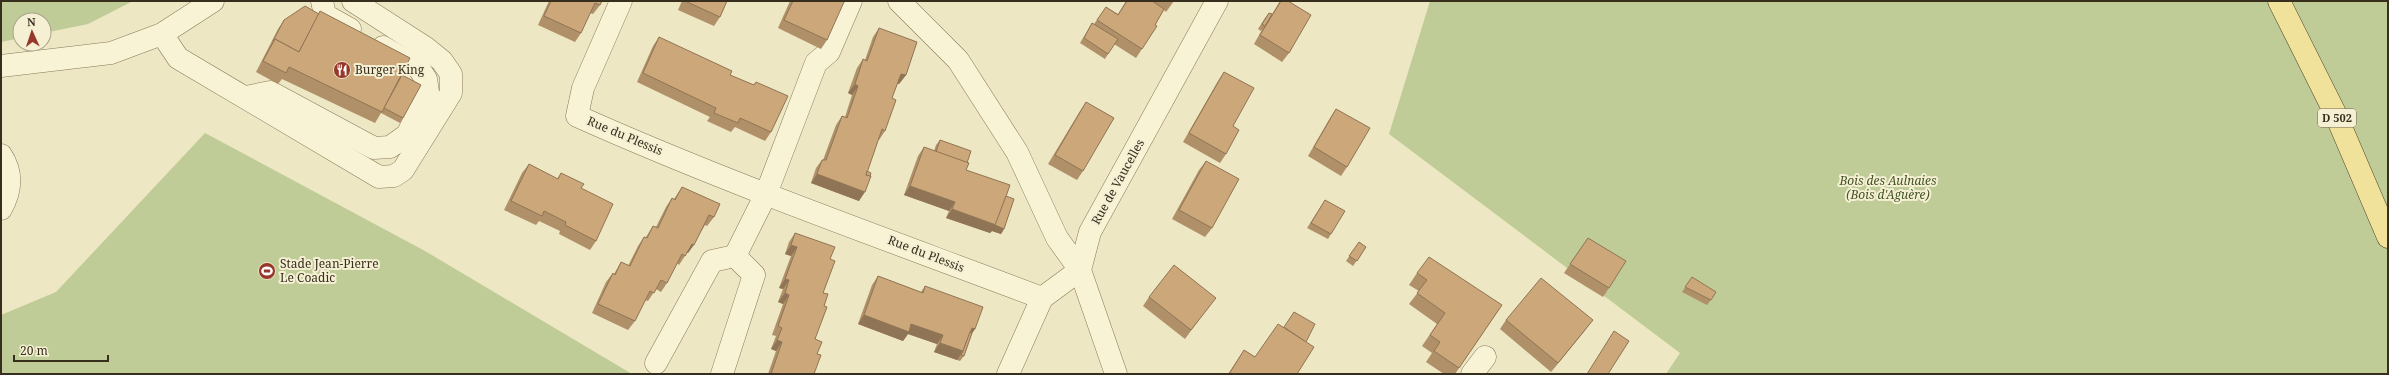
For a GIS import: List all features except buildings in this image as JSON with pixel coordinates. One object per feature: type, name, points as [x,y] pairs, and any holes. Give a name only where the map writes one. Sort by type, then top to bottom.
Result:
[{"type":"main road","name":"D 502","points":[[2279,1],[2335,113],[2388,237]]},
{"type":"street","points":[[1,66],[111,53],[162,34],[213,1]]},
{"type":"street","points":[[246,97],[270,92],[374,148],[390,147],[407,135],[428,92],[426,79],[418,67],[325,15],[322,1]]},
{"type":"street","points":[[162,34],[178,58],[246,97],[282,121],[380,177],[394,176],[403,170],[451,93],[451,74],[442,61],[426,48],[353,1]]},
{"type":"street","name":"Rue du Plessis","points":[[622,1],[584,88],[577,116],[635,142],[766,194],[1042,298]]},
{"type":"street","points":[[735,256],[766,194],[816,62],[829,52],[851,1]]},
{"type":"street","points":[[899,1],[958,60],[1017,152],[1057,238],[1080,270],[1116,374]]},
{"type":"street","name":"Rue de Vaucelles","points":[[1080,270],[1090,232],[1217,1]]},
{"type":"street","points":[[1,155],[7,165],[10,187],[1,209]]},
{"type":"street","points":[[656,363],[712,260],[735,256]]},
{"type":"street","points":[[722,374],[754,275],[735,256]]},
{"type":"street","points":[[1008,374],[1042,298],[1080,270]]},
{"type":"street","points":[[1472,374],[1485,357]]},
{"type":"green space","points":[[1,1],[133,1],[88,24],[52,31],[52,12],[12,12],[12,40],[1,42]]},
{"type":"green space","name":"Bois des Aulnaies (Bois d'Aguère)","points":[[1430,1],[2388,1],[2388,374],[1666,374],[1680,353],[1389,134]]},
{"type":"green space","name":"Stade Jean-Pierre Le Coadic","points":[[205,133],[425,251],[632,374],[1,374],[1,315],[56,292]]},
{"type":"place","name":"Burger King","points":[[342,70]]},
{"type":"place","name":"Stade Jean-Pierre Le Coadic","points":[[267,271]]}]
